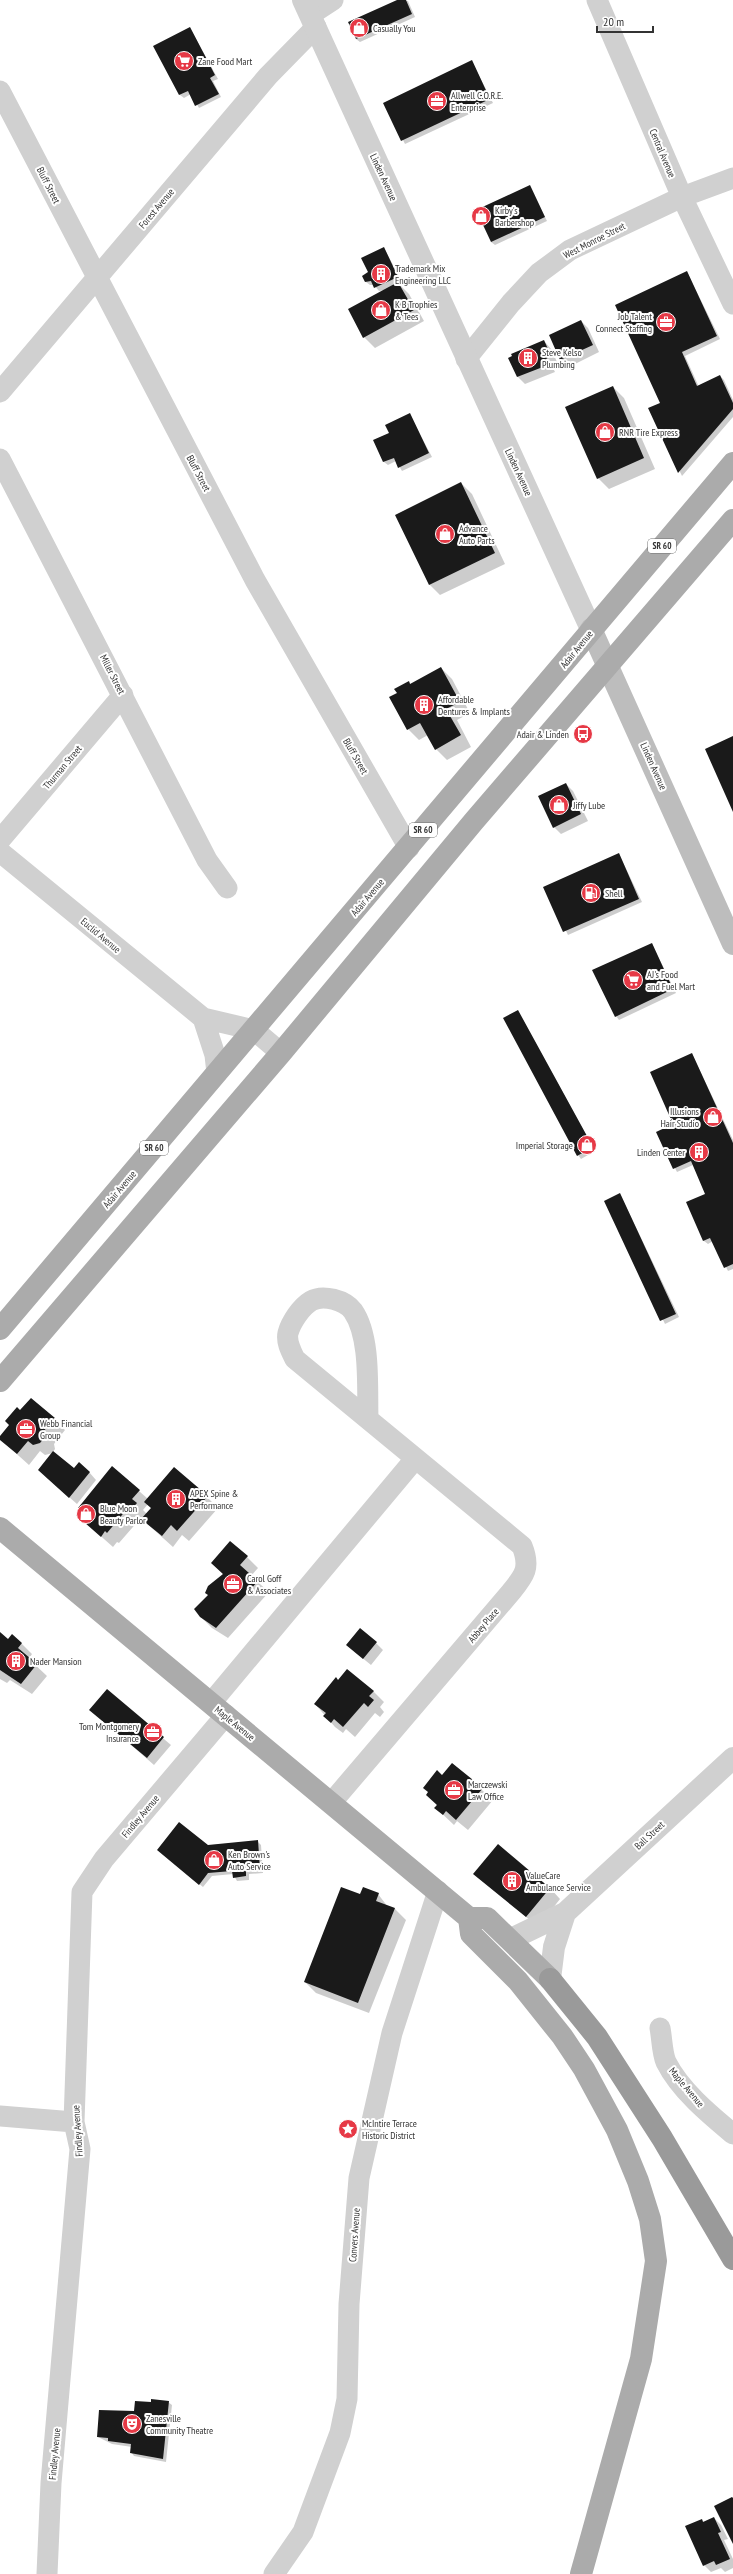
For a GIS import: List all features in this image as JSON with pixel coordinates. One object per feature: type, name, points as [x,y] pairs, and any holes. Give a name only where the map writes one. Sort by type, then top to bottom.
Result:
[{"type":"highway","points":[[550,1979],[597,2037],[662,2138],[733,2259]]},
{"type":"main road","name":"Adair Avenue","points":[[0,1329],[409,848],[591,629],[733,463]]},
{"type":"main road","points":[[0,1381],[281,1053],[608,664],[733,520]]},
{"type":"main road","name":"Linden Avenue","points":[[591,629],[733,944]]},
{"type":"main road","name":"Maple Avenue","points":[[0,1528],[332,1802],[469,1918]]},
{"type":"main road","points":[[550,1979],[511,1939],[487,1918],[469,1918],[471,1934],[518,1982],[562,2036],[584,2069],[617,2130],[638,2181],[651,2226],[656,2261],[641,2359],[581,2574]]},
{"type":"street","name":"Forest Avenue","points":[[0,392],[268,76],[309,14],[333,0]]},
{"type":"street","name":"Central Avenue","points":[[597,0],[682,197],[733,304]]},
{"type":"street","name":"Linden Avenue","points":[[309,14],[591,629]]},
{"type":"street","name":"Bluff Street","points":[[0,91],[255,580],[409,848]]},
{"type":"street","name":"West Monroe Street","points":[[466,359],[511,303],[539,273],[570,250],[682,197],[733,178]]},
{"type":"street","name":"Miller Street","points":[[0,458],[207,860],[227,888]]},
{"type":"street","name":"Thurman Street","points":[[0,840],[123,695]]},
{"type":"street","name":"Euclid Avenue","points":[[0,852],[203,1018],[254,1030],[281,1053]]},
{"type":"street","points":[[203,1018],[215,1055],[217,1073]]},
{"type":"street","name":"Abbey Place","points":[[332,1802],[524,1575],[527,1558],[522,1546],[295,1359],[289,1347],[288,1334],[296,1315],[311,1301],[322,1299],[340,1300],[352,1310],[360,1327],[367,1363],[368,1419]]},
{"type":"street","points":[[219,1709],[415,1459]]},
{"type":"street","name":"Findley Avenue","points":[[47,2574],[51,2482],[80,2148],[74,2122],[82,1892],[104,1859],[219,1709]]},
{"type":"street","name":"Ball Street","points":[[511,1939],[565,1913],[733,1758]]},
{"type":"street","name":"Convers Avenue","points":[[274,2574],[303,2532],[340,2433],[347,2399],[349,2304],[359,2178],[392,2033],[438,1891]]},
{"type":"street","name":"Ball Street","points":[[550,1979],[554,1947],[565,1913]]},
{"type":"street","name":"Maple Avenue","points":[[660,2028],[666,2061],[681,2082],[705,2109],[733,2134]]},
{"type":"street","points":[[0,2116],[74,2122]]},
{"type":"building","points":[[397,0],[406,0],[412,14],[356,39],[348,22]]},
{"type":"building","name":"Zane Food Mart","points":[[190,27],[215,75],[210,78],[219,94],[195,106],[188,91],[179,95],[153,46]]},
{"type":"building","name":"Allwell C.O.R.E. Enterprise","points":[[472,60],[490,99],[401,141],[383,103]]},
{"type":"building","points":[[530,185],[545,217],[491,242],[476,210]]},
{"type":"building","points":[[384,247],[398,277],[374,288],[371,281],[365,282],[362,276],[368,272],[361,258]]},
{"type":"building","points":[[687,271],[717,336],[682,352],[697,386],[720,375],[733,403],[733,409],[678,473],[648,408],[660,403],[615,305]]},
{"type":"building","name":"K B Trophies & Tees","points":[[398,282],[414,310],[363,338],[348,309]]},
{"type":"building","points":[[581,320],[593,345],[560,360],[549,335]]},
{"type":"building","name":"Steve Kelso Plumbing","points":[[544,340],[551,356],[546,359],[548,365],[517,377],[508,358],[512,356],[511,354]]},
{"type":"building","name":"RNR Tire Express","points":[[613,386],[644,458],[597,479],[565,407]]},
{"type":"building","points":[[410,413],[429,453],[398,468],[394,458],[383,462],[373,440],[389,433],[385,425]]},
{"type":"building","name":"Advance Auto Parts","points":[[461,482],[495,553],[429,585],[395,515]]},
{"type":"building","name":"Affordable Dentures & Implants","points":[[441,667],[460,702],[446,709],[461,735],[435,750],[420,723],[407,730],[389,697],[397,693],[394,689],[409,681],[410,684]]},
{"type":"building","points":[[733,736],[733,812],[705,749]]},
{"type":"building","name":"Jiffy Lube","points":[[566,783],[581,814],[553,828],[538,796]]},
{"type":"building","name":"Shell","points":[[619,853],[639,899],[563,932],[543,887]]},
{"type":"building","name":"AJ's Food and Fuel Mart","points":[[652,943],[673,989],[615,1017],[592,970]]},
{"type":"building","points":[[518,1010],[593,1147],[577,1156],[503,1018]]},
{"type":"building","name":"Linden Center","points":[[692,1053],[733,1143],[733,1264],[724,1268],[710,1238],[703,1241],[686,1202],[705,1194],[691,1161],[673,1169],[656,1132],[673,1124],[650,1072]]},
{"type":"building","points":[[620,1193],[676,1314],[660,1321],[604,1201]]},
{"type":"building","name":"Webb Financial Group","points":[[31,1398],[55,1418],[43,1432],[45,1437],[40,1443],[33,1445],[28,1441],[17,1454],[0,1440],[0,1436],[9,1425],[5,1421],[17,1407],[20,1410]]},
{"type":"building","points":[[53,1451],[74,1468],[79,1462],[90,1472],[69,1498],[38,1470]]},
{"type":"building","points":[[112,1466],[140,1490],[132,1499],[137,1503],[130,1511],[127,1509],[107,1533],[105,1531],[101,1537],[76,1515],[80,1510],[78,1508]]},
{"type":"building","name":"APEX Spine & Performance","points":[[174,1467],[208,1496],[177,1531],[171,1525],[162,1536],[141,1519],[151,1508],[144,1502]]},
{"type":"building","name":"Carol Goff & Associates","points":[[230,1541],[248,1556],[240,1565],[258,1581],[216,1628],[200,1617],[194,1609],[208,1595],[205,1593],[208,1586],[223,1574],[211,1563]]},
{"type":"building","points":[[360,1628],[377,1642],[363,1659],[346,1645]]},
{"type":"building","name":"Nader Mansion","points":[[0,1632],[8,1639],[12,1634],[22,1643],[18,1648],[37,1664],[21,1684],[0,1670]]},
{"type":"building","points":[[347,1669],[374,1691],[369,1696],[374,1700],[368,1707],[364,1703],[343,1727],[334,1719],[331,1723],[323,1716],[326,1713],[314,1704],[336,1677],[338,1680]]},
{"type":"building","points":[[107,1689],[164,1737],[147,1758],[89,1710]]},
{"type":"building","name":"Marczewski Law Office","points":[[452,1763],[483,1788],[456,1820],[446,1811],[443,1815],[434,1808],[437,1805],[426,1795],[428,1792],[423,1788],[437,1770],[442,1775]]},
{"type":"building","name":"Ken Brown's Auto Service","points":[[179,1822],[208,1845],[258,1840],[260,1870],[246,1871],[246,1876],[233,1878],[232,1871],[208,1873],[199,1885],[157,1850]]},
{"type":"building","name":"ValueCare Ambulance Service","points":[[498,1844],[550,1888],[526,1917],[473,1874]]},
{"type":"building","points":[[341,1887],[360,1894],[363,1887],[379,1893],[376,1901],[395,1908],[358,2003],[304,1982]]},
{"type":"building","name":"Zanesville Community Theatre","points":[[151,2399],[169,2401],[163,2459],[130,2453],[131,2444],[108,2441],[108,2438],[97,2437],[99,2410],[134,2411],[135,2401],[151,2402]]},
{"type":"building","points":[[732,2497],[733,2498],[733,2544],[714,2506]]},
{"type":"building","points":[[714,2517],[721,2532],[718,2533],[730,2559],[716,2565],[714,2561],[703,2566],[685,2526],[702,2519],[703,2522]]},
{"type":"place","name":"Casually You","points":[[359,28]]},
{"type":"place","name":"Zane Food Mart","points":[[184,61]]},
{"type":"place","name":"Allwell C.O.R.E. Enterprise","points":[[437,101]]},
{"type":"place","name":"Kirby's Barbershop","points":[[481,216]]},
{"type":"place","name":"Trademark Mix Engineering LLC","points":[[381,274]]},
{"type":"place","name":"K B Trophies & Tees","points":[[381,310]]},
{"type":"place","name":"Job Talent Connect Staffing","points":[[666,322]]},
{"type":"place","name":"Steve Kelso Plumbing","points":[[528,358]]},
{"type":"place","name":"RNR Tire Express","points":[[605,432]]},
{"type":"place","name":"Advance Auto Parts","points":[[445,534]]},
{"type":"place","name":"Affordable Dentures & Implants","points":[[424,705]]},
{"type":"place","name":"Adair & Linden","points":[[583,734]]},
{"type":"place","name":"Jiffy Lube","points":[[559,805]]},
{"type":"place","name":"Shell","points":[[591,893]]},
{"type":"place","name":"AJ's Food and Fuel Mart","points":[[633,980]]},
{"type":"place","name":"Illusions Hair Studio","points":[[713,1117]]},
{"type":"place","name":"Imperial Storage","points":[[587,1145]]},
{"type":"place","name":"Linden Center","points":[[699,1152]]},
{"type":"place","name":"Webb Financial Group","points":[[26,1429]]},
{"type":"place","name":"APEX Spine & Performance","points":[[176,1499]]},
{"type":"place","name":"Blue Moon Beauty Parlor","points":[[86,1514]]},
{"type":"place","name":"Carol Goff & Associates","points":[[233,1584]]},
{"type":"place","name":"Nader Mansion","points":[[16,1661]]},
{"type":"place","name":"Tom Montgomery Insurance","points":[[153,1732]]},
{"type":"place","name":"Marczewski Law Office","points":[[454,1790]]},
{"type":"place","name":"Ken Brown's Auto Service","points":[[214,1860]]},
{"type":"place","name":"ValueCare Ambulance Service","points":[[512,1881]]},
{"type":"place","name":"McIntire Terrace Historic District","points":[[348,2129]]},
{"type":"place","name":"Zanesville Community Theatre","points":[[132,2424]]}]
